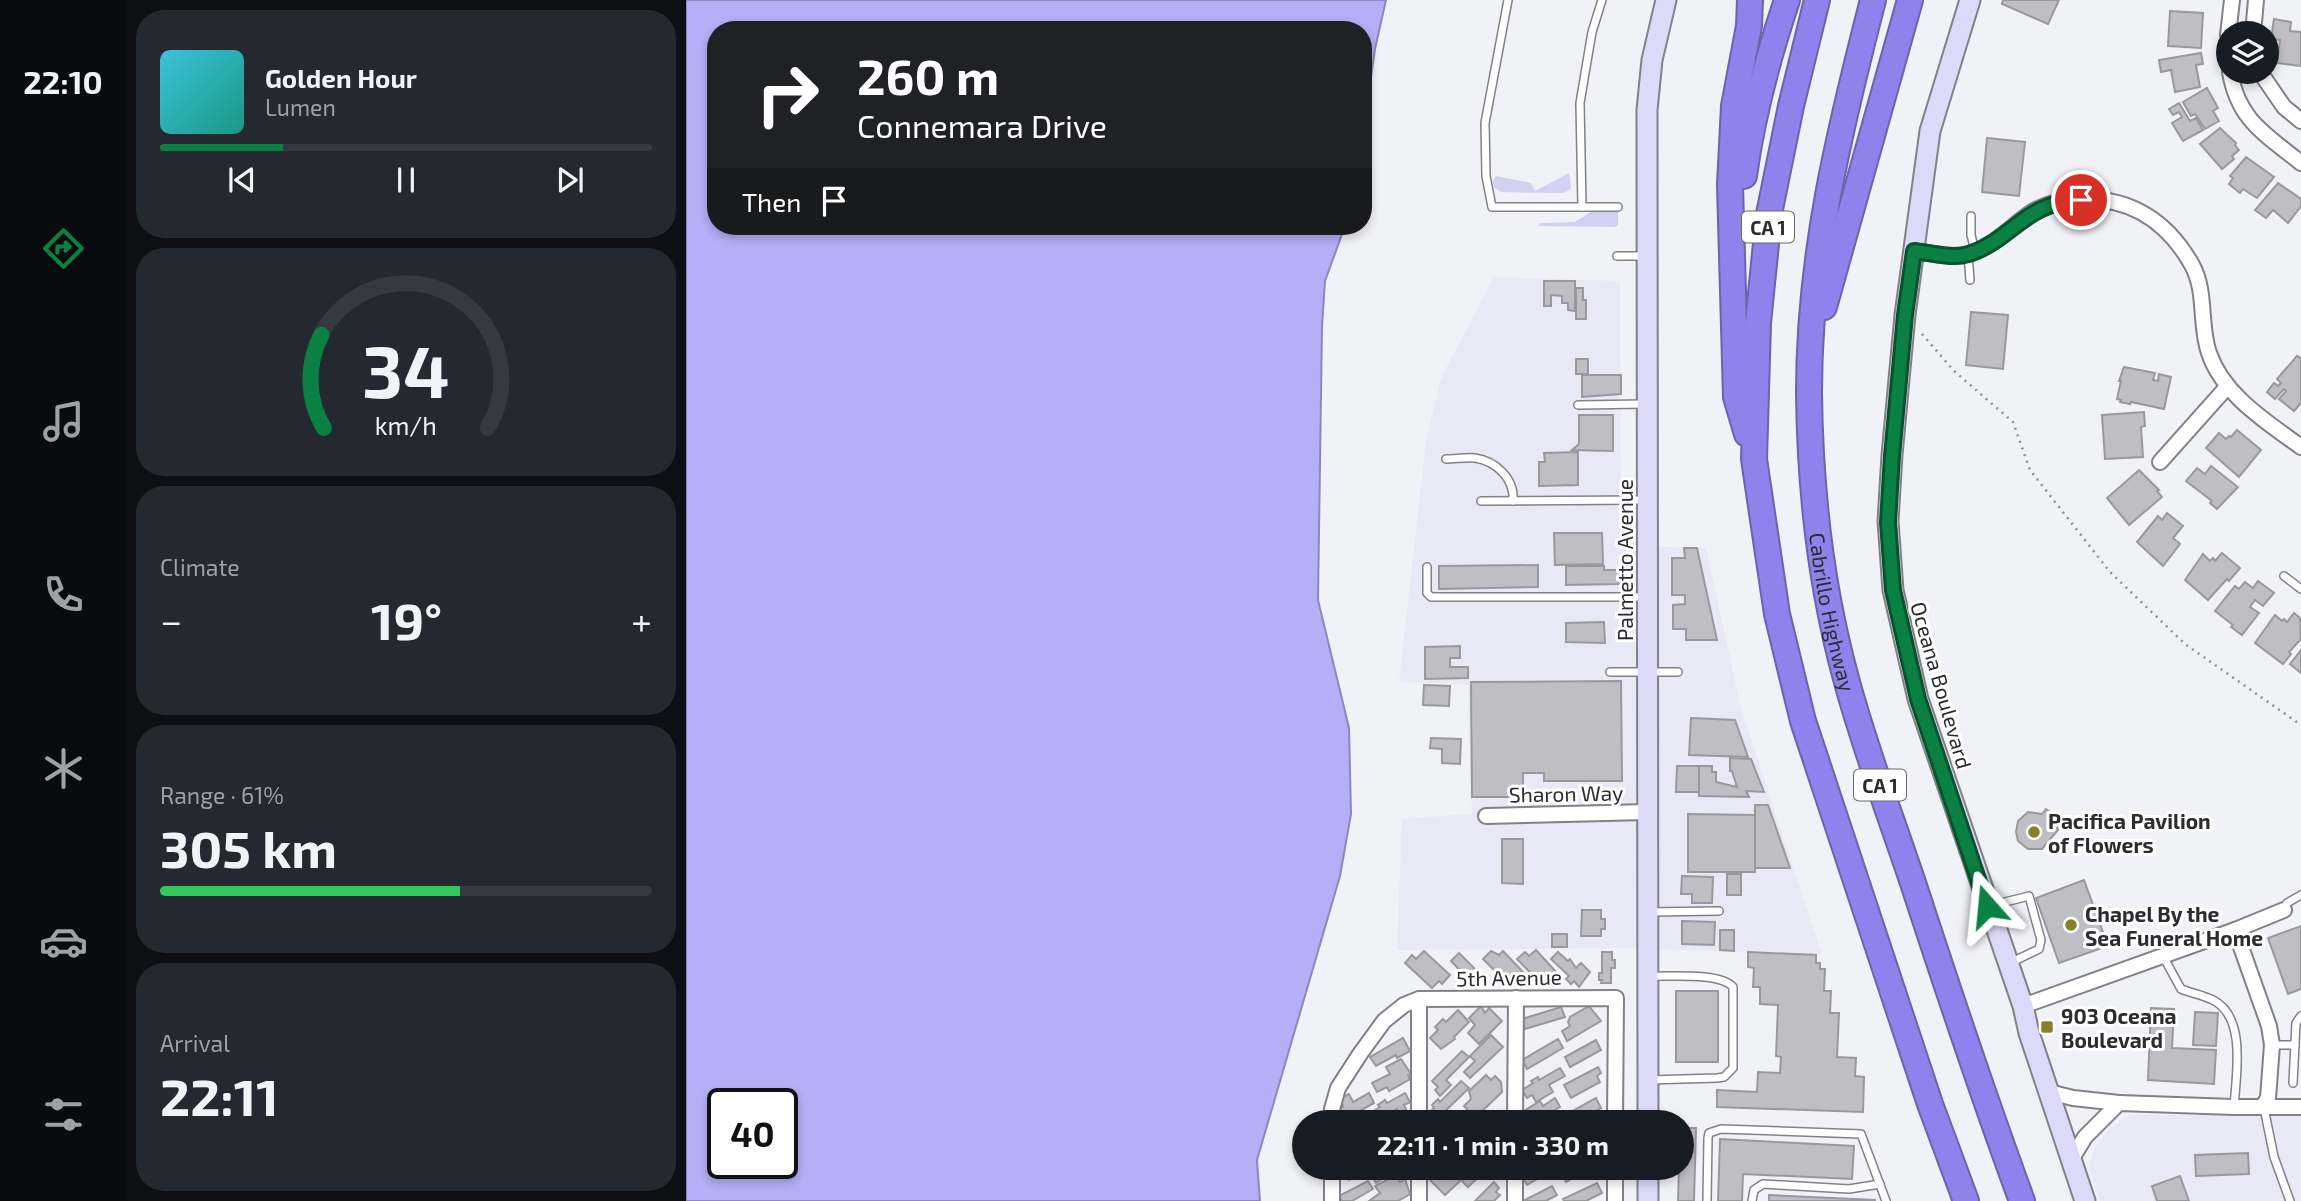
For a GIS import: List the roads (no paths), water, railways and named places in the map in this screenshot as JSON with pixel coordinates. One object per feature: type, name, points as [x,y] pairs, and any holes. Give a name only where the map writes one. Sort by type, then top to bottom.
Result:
[{"type":"highway","points":[[1750,0],[1749,26],[1734,106],[1730,185],[1736,397],[1754,459]]},
{"type":"highway","points":[[1734,342],[1736,240],[1744,172],[1755,109],[1771,46],[1787,0]]},
{"type":"highway","name":"CA 1","points":[[1817,0],[1788,118],[1768,226],[1756,359],[1754,459],[1777,614],[1803,721],[1930,1104],[1966,1201]]},
{"type":"highway","name":"Cabrillo Highway","points":[[1873,0],[1824,208],[1815,282],[1810,355],[1810,428],[1824,573],[1843,668],[1872,762],[1975,1070],[2022,1201]]},
{"type":"highway","points":[[1810,355],[1910,0]]},
{"type":"street","name":"Palmetto Avenue","points":[[1648,1110],[1647,110],[1652,60],[1666,0]]},
{"type":"street","name":"Oceana Boulevard","points":[[1970,0],[1930,131],[1905,315],[1888,522],[1893,590],[1918,699],[2085,1201]]},
{"type":"street","points":[[2230,21],[2232,0]]},
{"type":"street","points":[[2254,21],[2256,0]]},
{"type":"street","points":[[2232,84],[2249,121],[2301,163]]},
{"type":"street","points":[[2268,84],[2284,107],[2301,121]]},
{"type":"street","points":[[1914,251],[1946,255],[1971,253],[1992,242],[2037,209],[2063,200],[2099,198],[2128,206],[2150,217],[2180,244],[2198,277],[2209,353],[2227,387],[2301,447]]},
{"type":"street","points":[[2160,462],[2227,387]]},
{"type":"street","name":"Sharon Way","points":[[1486,816],[1647,812]]},
{"type":"street","points":[[2022,1006],[2284,910]]},
{"type":"street","points":[[2235,930],[2269,1026],[2272,1045],[2268,1098],[2263,1106]]},
{"type":"street","points":[[1515,1110],[1516,998]]},
{"type":"street","name":"5th Avenue","points":[[1332,1110],[1338,1088],[1384,1021],[1404,1005],[1419,999],[1616,998],[1615,1110]]},
{"type":"street","points":[[1419,999],[1419,1110]]},
{"type":"street","points":[[2049,1092],[2073,1098],[2119,1102],[2301,1107]]},
{"type":"street","points":[[2071,1160],[2085,1137],[2119,1102]]},
{"type":"street","points":[[1332,1180],[1332,1201]]},
{"type":"street","points":[[1419,1180],[1419,1201]]},
{"type":"street","points":[[1515,1180],[1515,1201]]},
{"type":"street","points":[[1615,1180],[1615,1201]]},
{"type":"street","points":[[1648,1180],[1648,1201]]},
{"type":"lane","points":[[1508,0],[1485,123],[1486,176],[1492,207],[1618,206]]},
{"type":"lane","points":[[1582,207],[1580,103],[1592,32],[1602,0]]},
{"type":"lane","points":[[1970,281],[1971,216]]},
{"type":"lane","points":[[1617,256],[1646,256]]},
{"type":"lane","points":[[1578,405],[1646,404]]},
{"type":"lane","points":[[1446,459],[1475,458],[1499,468],[1508,478],[1513,501]]},
{"type":"lane","points":[[1481,501],[1646,500]]},
{"type":"lane","points":[[1427,567],[1427,593],[1431,597],[1647,597]]},
{"type":"lane","points":[[2284,576],[2301,589]]},
{"type":"lane","points":[[1611,672],[1678,672]]},
{"type":"lane","points":[[2284,910],[2287,903],[2301,895]]},
{"type":"lane","points":[[1987,906],[2029,896],[2041,940],[2039,949],[2007,964]]},
{"type":"lane","points":[[1647,912],[1719,911]]},
{"type":"lane","points":[[2163,956],[2181,989],[2214,1000],[2225,1009],[2236,1031],[2234,1107]]},
{"type":"lane","points":[[1647,976],[1715,978],[1729,982],[1733,987],[1734,1068],[1724,1077],[1717,1078],[1648,1080]]},
{"type":"lane","points":[[2293,1083],[2296,1023],[2301,1016]]},
{"type":"lane","points":[[2272,1045],[2295,1045]]},
{"type":"lane","points":[[2263,1106],[2274,1157],[2290,1201]]},
{"type":"lane","points":[[1707,1201],[1708,1138],[1709,1133],[1721,1129],[1857,1132],[1864,1139],[1886,1201]]},
{"type":"lane","points":[[1752,1201],[1754,1190],[1763,1184],[1849,1189],[1880,1184]]},
{"type":"place","name":"Pacifica Pavilion of Flowers","points":[[2034,832]]},
{"type":"place","name":"Chapel By the Sea Funeral Home","points":[[2071,925]]},
{"type":"place","name":"903 Oceana Boulevard","points":[[2047,1027]]}]
